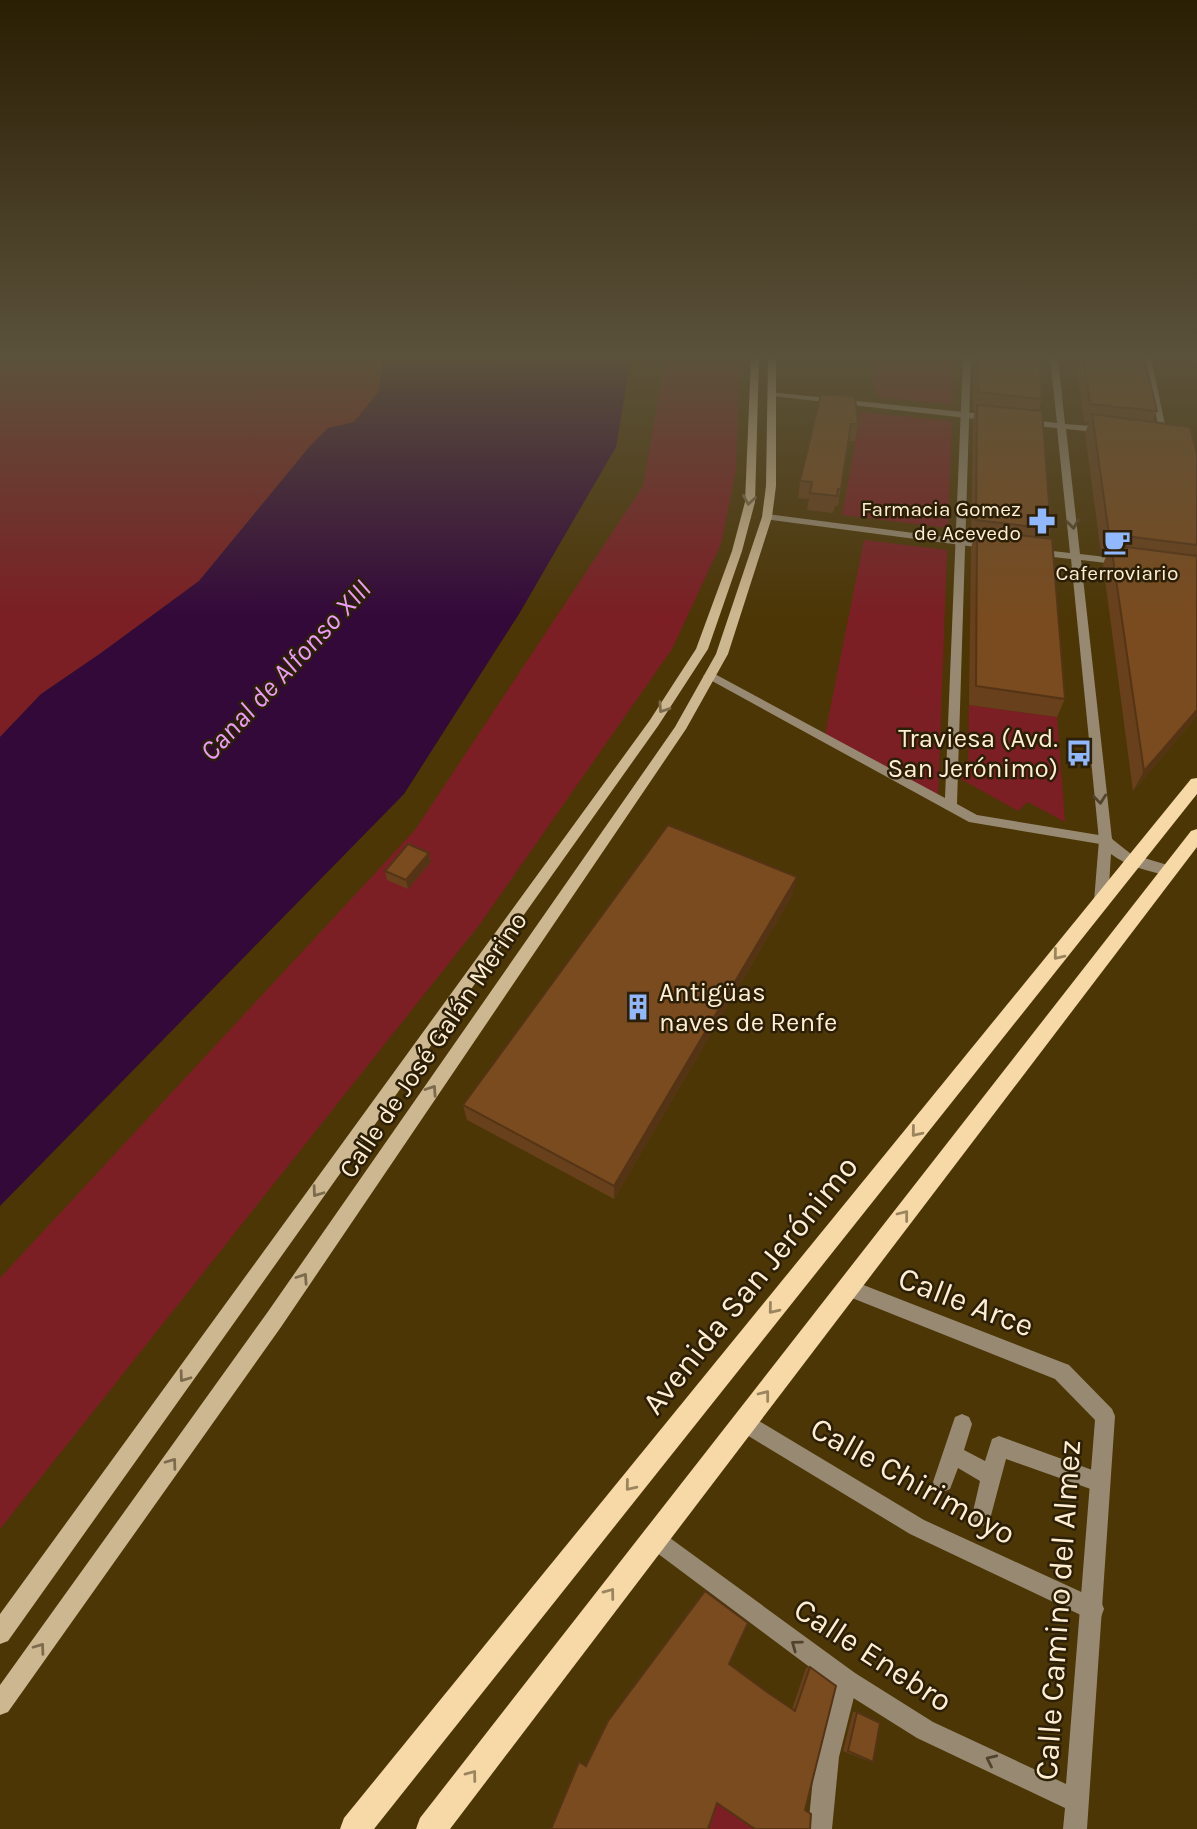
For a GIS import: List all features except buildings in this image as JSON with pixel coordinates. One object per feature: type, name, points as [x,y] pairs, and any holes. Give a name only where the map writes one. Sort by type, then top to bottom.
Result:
[{"type":"main road","name":"Calle de José Galán Merino","points":[[0,1633],[654,723],[702,649],[737,551],[750,502],[752,443]]},
{"type":"main road","name":"Calle de José Galán Merino","points":[[0,1704],[282,1308],[680,729],[722,654],[767,517],[771,486],[771,443]]},
{"type":"main road","name":"Avenida San Jerónimo","points":[[355,1829],[1197,783]]},
{"type":"main road","points":[[431,1829],[652,1537],[744,1422],[1197,835]]},
{"type":"street","points":[[951,806],[964,443]]},
{"type":"street","points":[[1063,443],[1106,840],[1101,901]]},
{"type":"street","points":[[767,517],[1000,547]]},
{"type":"street","points":[[1028,551],[1131,563]]},
{"type":"street","points":[[709,676],[974,819],[1106,840],[1116,853],[1133,863],[1169,871]]},
{"type":"street","name":"Calle Arce","points":[[848,1288],[1062,1372]]},
{"type":"street","name":"Calle Camino del Almez","points":[[1062,1372],[1105,1416],[1075,1829]]},
{"type":"street","name":"Calle Chirimoyo","points":[[744,1422],[917,1527],[1093,1609]]},
{"type":"street","points":[[943,1482],[962,1424]]},
{"type":"street","points":[[982,1516],[999,1446],[1099,1482]]},
{"type":"street","points":[[953,1455],[992,1476]]},
{"type":"street","name":"Calle Enebro","points":[[652,1537],[847,1681],[925,1730],[1076,1800]]},
{"type":"street","points":[[820,1829],[827,1757],[847,1681]]},
{"type":"shaded area","points":[[0,443],[313,443],[199,581],[41,694],[0,737]]},
{"type":"shaded area","points":[[650,443],[737,443],[736,470],[721,544],[672,649],[480,924],[0,1529],[0,1278],[415,830],[643,486]]},
{"type":"shaded area","points":[[855,443],[951,443],[948,528],[842,515]]},
{"type":"shaded area","points":[[864,540],[947,550],[938,798],[825,735]]},
{"type":"shaded area","points":[[969,705],[1057,717],[1065,822],[1028,802],[1018,811],[959,778],[968,768]]},
{"type":"shaded area","points":[[715,1802],[755,1829],[699,1829]]},
{"type":"water","name":"Canal de Alfonso XIII","points":[[313,443],[617,443],[519,614],[404,794],[0,1206],[0,737],[41,694],[199,581]]},
{"type":"place","name":"Farmacia Gomez de Acevedo","points":[[1042,521]]},
{"type":"place","name":"Caferroviario","points":[[1117,542]]},
{"type":"place","name":"Traviesa (Avd. San Jerónimo)","points":[[1079,753]]},
{"type":"place","name":"Antigüas naves de Renfe","points":[[638,1007]]}]
